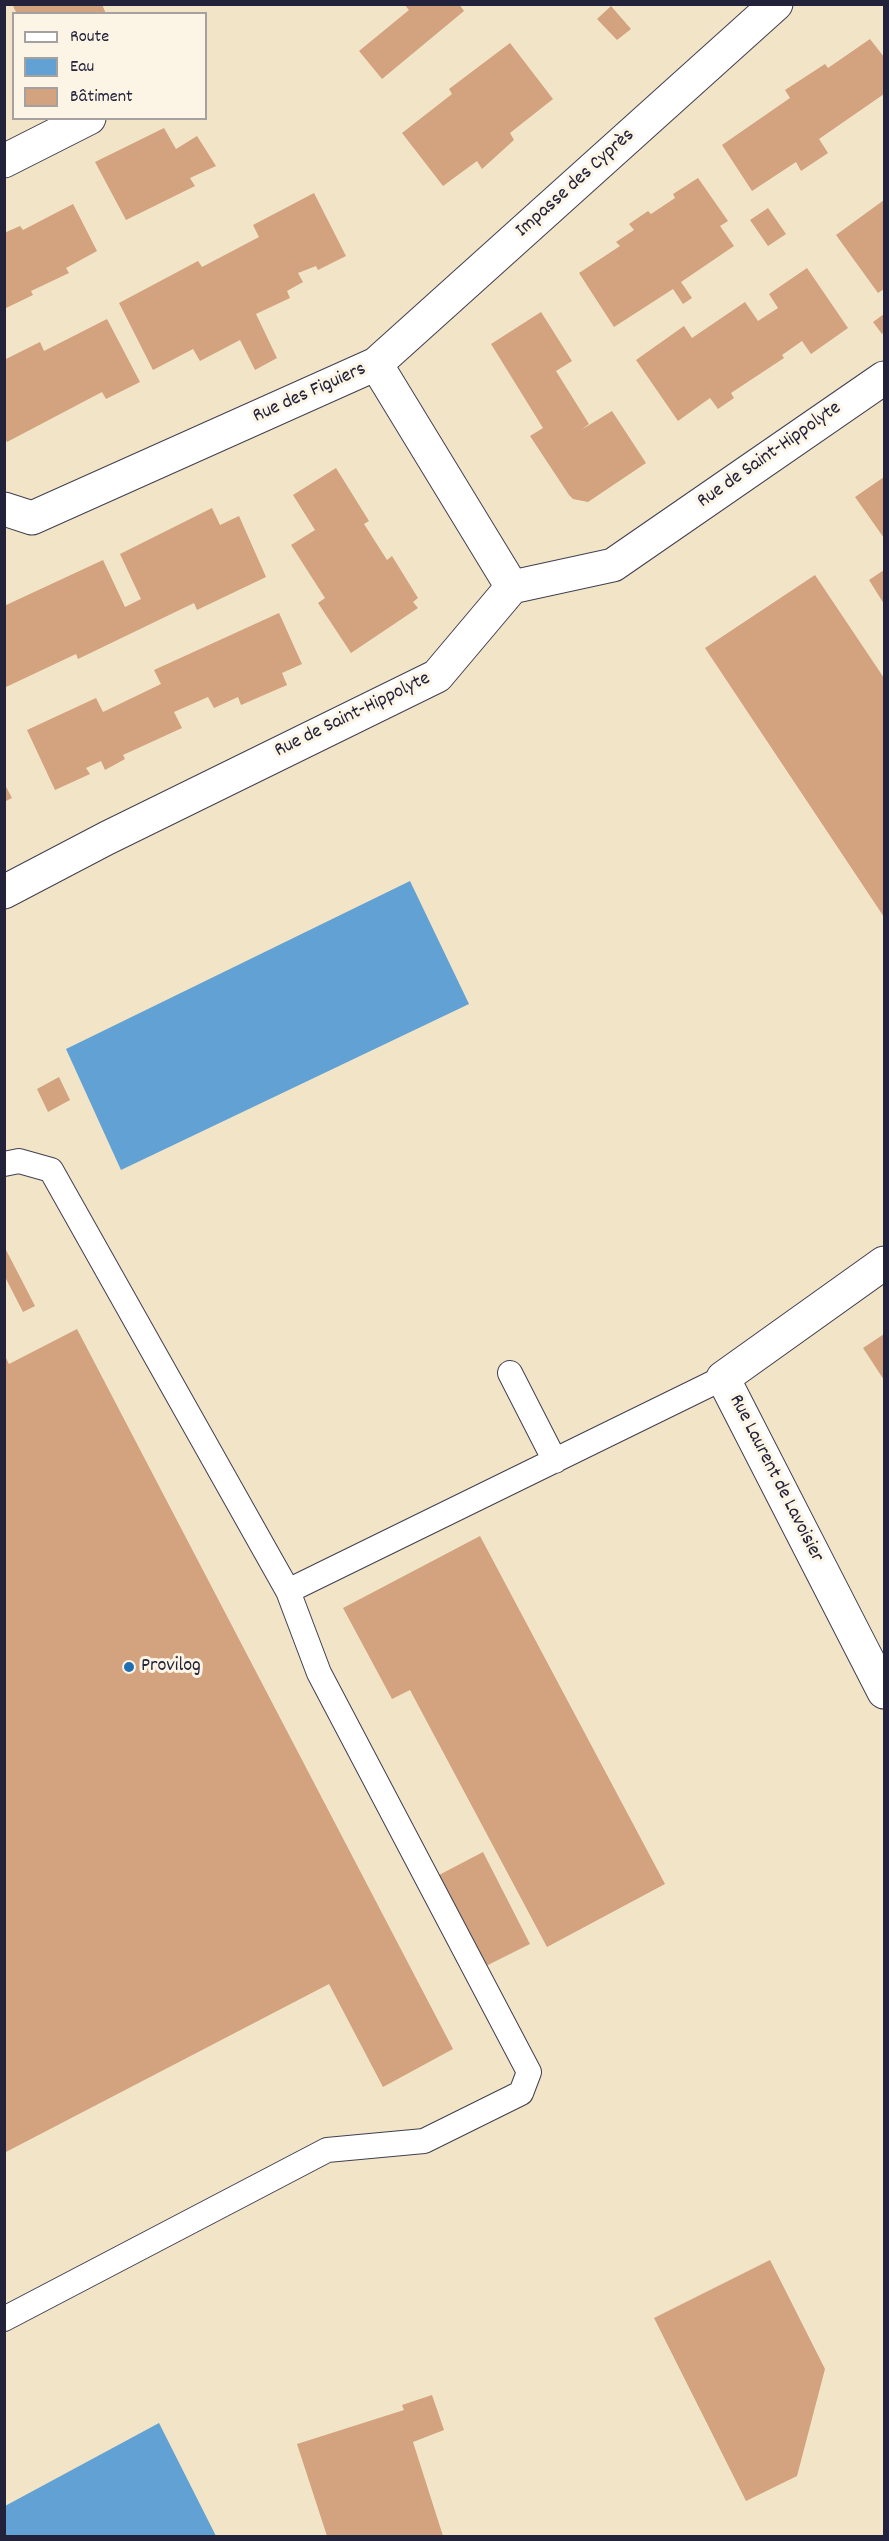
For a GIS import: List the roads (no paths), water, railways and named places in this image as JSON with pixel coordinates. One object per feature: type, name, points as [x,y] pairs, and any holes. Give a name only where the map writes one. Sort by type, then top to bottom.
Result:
[{"type":"street","name":"Impasse des Cyprès","points":[[376,364],[776,4]]},
{"type":"street","points":[[4,161],[85,120]]},
{"type":"street","name":"Rue des Figuiers","points":[[4,509],[32,519],[376,364],[512,587]]},
{"type":"street","name":"Rue de Saint-Hippolyte","points":[[4,892],[106,838],[437,676],[512,587],[613,565],[885,378]]},
{"type":"street","name":"Rue Laurent de Lavoisier","points":[[885,1263],[723,1378],[885,1692]]},
{"type":"lane","points":[[4,1164],[19,1161],[51,1170],[288,1591],[319,1673],[529,2072],[521,2093],[424,2141],[327,2150],[4,2319]]},
{"type":"lane","points":[[510,1372],[555,1461]]},
{"type":"lane","points":[[288,1591],[723,1378]]},
{"type":"water","points":[[410,881],[469,1004],[121,1170],[66,1049]]},
{"type":"water","points":[[159,2423],[216,2536],[5,2536],[5,2506]]},
{"type":"place","name":"Provilog","points":[[129,1667]]}]
